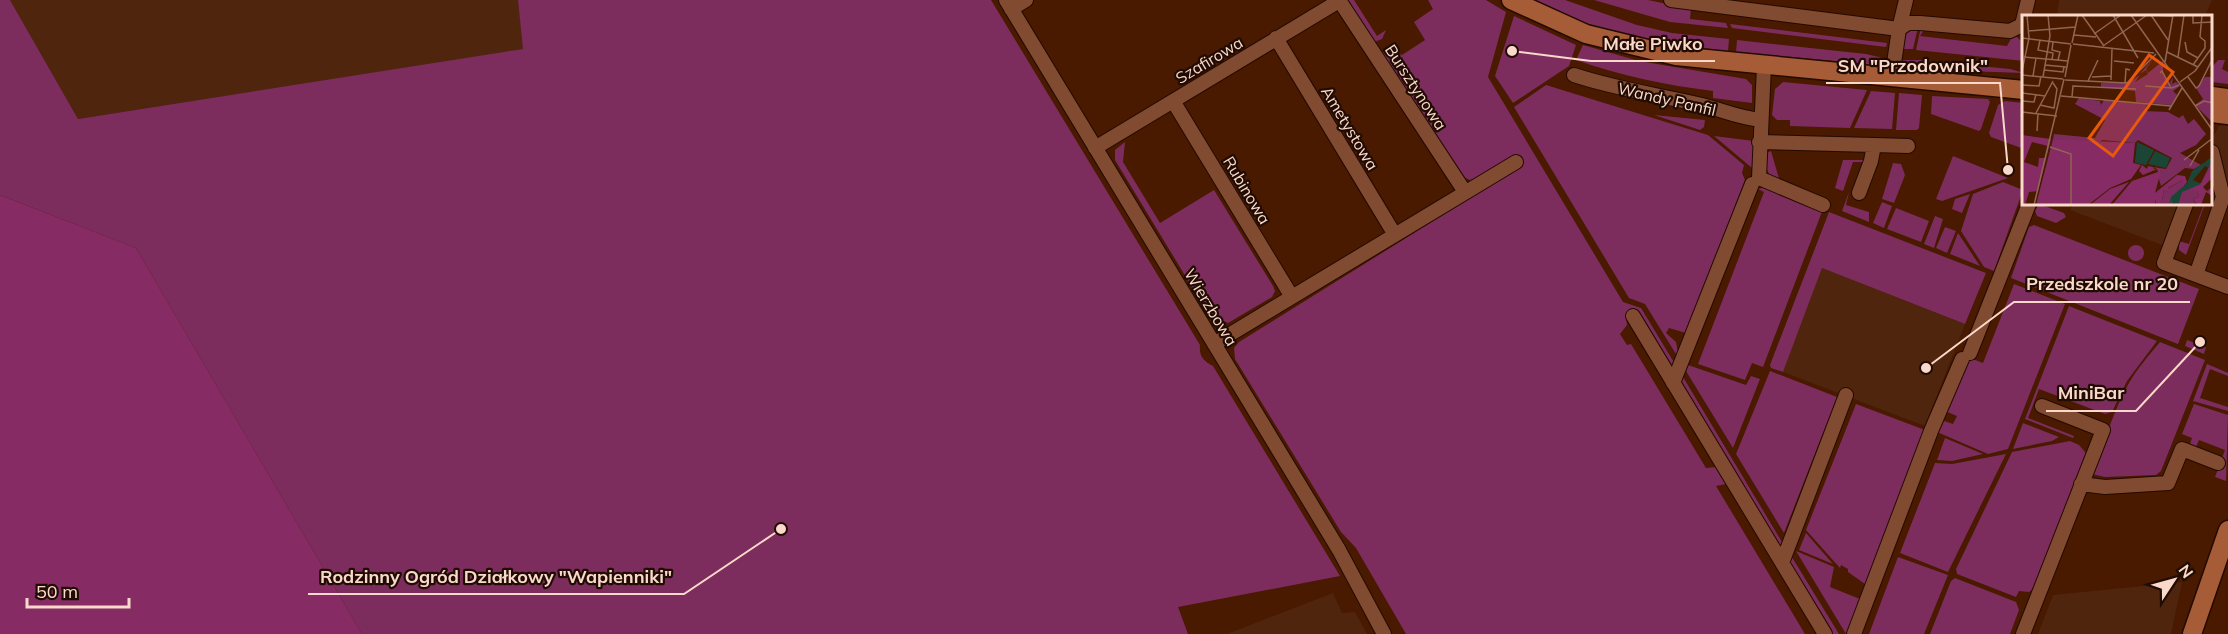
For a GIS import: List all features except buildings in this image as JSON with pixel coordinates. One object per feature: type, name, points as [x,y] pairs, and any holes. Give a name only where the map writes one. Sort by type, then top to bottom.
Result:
[{"type":"street","points":[[1008,4],[1026,0]]},
{"type":"street","name":"Szafirowa","points":[[1095,148],[1339,0]]},
{"type":"street","name":"Bursztynowa","points":[[1339,0],[1465,192]]},
{"type":"street","points":[[1511,0],[1577,31],[1627,46],[1676,56],[2022,90]]},
{"type":"street","points":[[1671,0],[1899,29],[1908,23],[2010,31],[2022,25]]},
{"type":"street","points":[[1892,77],[1906,0]]},
{"type":"street","points":[[2024,15],[2028,0]]},
{"type":"street","name":"Wierzbowa","points":[[1008,4],[1339,550],[1384,634]]},
{"type":"street","name":"Ametystowa","points":[[1276,38],[1395,235]]},
{"type":"street","points":[[1764,66],[1759,178],[1823,205]]},
{"type":"street","name":"Wandy Panfil","points":[[1574,75],[1647,96],[1703,106],[1739,118],[1761,120]]},
{"type":"street","points":[[1974,84],[2022,82]]},
{"type":"street","points":[[2213,96],[2228,98]]},
{"type":"street","name":"Rubinowa","points":[[1173,101],[1292,297]]},
{"type":"street","points":[[2213,113],[2228,116]]},
{"type":"street","points":[[1759,142],[1908,146]]},
{"type":"street","points":[[1859,193],[1874,146]]},
{"type":"street","points":[[2196,275],[2223,197],[2213,160]]},
{"type":"street","points":[[1214,345],[1516,162]]},
{"type":"street","points":[[1673,383],[1752,184]]},
{"type":"street","points":[[1854,634],[2028,206]]},
{"type":"street","points":[[2185,206],[2164,263],[2228,287]]},
{"type":"street","points":[[1633,316],[1825,634]]},
{"type":"street","points":[[1782,563],[1846,395]]},
{"type":"street","points":[[2023,634],[2103,430],[2042,406]]},
{"type":"street","points":[[2081,484],[2104,487],[2168,483],[2182,449],[2218,463]]},
{"type":"street","points":[[2192,634],[2228,530]]},
{"type":"shaded area","points":[[0,0],[10,0],[78,119],[523,49],[518,0],[991,0],[1200,345],[1202,358],[1213,366],[1340,576],[1178,607],[1188,634],[362,634],[136,248],[0,195]]},
{"type":"shaded area","points":[[10,0],[518,0],[524,49],[78,119]]},
{"type":"shaded area","points":[[1346,0],[1354,0],[1377,36],[1386,30],[1382,39],[1374,42]]},
{"type":"shaded area","points":[[1428,0],[1486,0],[1506,12],[1488,77],[1623,302],[1641,308],[1675,364],[1671,368],[1636,309],[1626,315],[1627,325],[1620,334],[1627,345],[1631,344],[1706,468],[1716,467],[1726,484],[1716,486],[1805,634],[1406,634],[1356,548],[1341,532],[1235,359],[1234,348],[1239,342],[1520,167],[1470,180],[1463,177],[1382,56],[1383,52],[1389,49],[1402,55],[1425,40],[1414,22],[1433,9]]},
{"type":"shaded area","points":[[1531,0],[1565,0],[1637,25],[1672,33],[1729,39],[1728,51],[1651,40],[1603,29]]},
{"type":"shaded area","points":[[1594,0],[1648,0],[1691,9],[1690,19],[1726,23],[1728,28],[1670,22]]},
{"type":"shaded area","points":[[2059,0],[2212,0],[2205,15],[2057,15]]},
{"type":"shaded area","points":[[1514,16],[1576,45],[1569,66],[1513,103],[1495,76]]},
{"type":"shaded area","points":[[1730,24],[1887,43],[1886,47],[1732,28]]},
{"type":"shaded area","points":[[1918,27],[1913,49],[1902,49],[1908,28]]},
{"type":"shaded area","points":[[1921,27],[1926,27],[1920,36],[2007,46],[2012,37],[2017,37],[2022,42],[2022,61],[1916,50]]},
{"type":"shaded area","points":[[1737,40],[1866,54],[1887,59],[1877,65],[1736,52]]},
{"type":"shaded area","points":[[1583,45],[1639,61],[1746,79],[1752,85],[1752,103],[1713,98],[1713,91],[1644,79],[1576,60]]},
{"type":"shaded area","points":[[1901,60],[1923,60],[1925,69],[1907,67]]},
{"type":"shaded area","points":[[2218,60],[2225,60],[2222,69],[2228,72],[2228,84],[2213,82],[2213,66]]},
{"type":"shaded area","points":[[1930,61],[2010,69],[2022,73],[1934,70]]},
{"type":"shaded area","points":[[1783,82],[1867,90],[1850,128],[1790,126],[1790,120],[1777,120],[1772,115],[1775,89]]},
{"type":"shaded area","points":[[1546,85],[1708,135],[1744,165],[1742,173],[1745,180],[1686,333],[1669,328],[1666,333],[1676,342],[1679,359],[1645,304],[1629,298],[1514,107]]},
{"type":"shaded area","points":[[1871,91],[1895,93],[1892,129],[1854,128]]},
{"type":"shaded area","points":[[1899,93],[1922,95],[1917,130],[1896,130]]},
{"type":"shaded area","points":[[1932,96],[1988,99],[1990,102],[1981,129],[1979,131],[1931,114]]},
{"type":"shaded area","points":[[2005,101],[2022,103],[2022,148],[1991,137],[1989,133],[1998,105]]},
{"type":"shaded area","points":[[1654,115],[1705,120],[1704,127],[1700,130]]},
{"type":"shaded area","points":[[2228,125],[2227,196],[2213,137],[2219,126]]},
{"type":"shaded area","points":[[1714,136],[1754,141],[1752,168]]},
{"type":"shaded area","points":[[1125,142],[1123,162],[1160,223],[1214,190],[1273,286],[1275,291],[1272,297],[1228,323],[1209,315],[1115,160],[1115,150]]},
{"type":"shaded area","points":[[1771,151],[1780,182],[1767,170],[1766,153]]},
{"type":"shaded area","points":[[1953,156],[2008,178],[1942,201],[1936,199]]},
{"type":"shaded area","points":[[1843,160],[1864,160],[1853,162],[1843,191],[1835,188]]},
{"type":"shaded area","points":[[1893,163],[1901,164],[1905,175],[1894,203],[1882,199]]},
{"type":"shaded area","points":[[2003,182],[2022,190],[1994,271],[1984,267],[1961,231],[1973,194]]},
{"type":"shaded area","points":[[1767,187],[1823,209],[1763,367],[1752,363],[1745,380],[1698,364],[1764,192],[1758,189]]},
{"type":"shaded area","points":[[1849,192],[1846,205],[1869,212],[1869,222],[1842,211]]},
{"type":"shaded area","points":[[1970,194],[1962,213],[1952,209],[1955,199]]},
{"type":"shaded area","points":[[0,195],[136,248],[362,634],[0,634]]},
{"type":"shaded area","points":[[1882,202],[1892,206],[1884,228],[1873,223]]},
{"type":"shaded area","points":[[2038,206],[2045,206],[2064,213],[2066,217],[2056,223],[2037,216],[2035,211]]},
{"type":"shaded area","points":[[2072,206],[2177,206],[2162,245],[2070,210]]},
{"type":"shaded area","points":[[2204,206],[2186,255],[2179,250],[2179,241],[2189,244]]},
{"type":"shaded area","points":[[1896,208],[1929,221],[1921,242],[1887,229]]},
{"type":"shaded area","points":[[1829,212],[1986,273],[1965,324],[1822,268],[1783,372],[1771,368],[1770,365]]},
{"type":"shaded area","points":[[1935,216],[1943,219],[1934,248],[1924,244]]},
{"type":"shaded area","points":[[2034,225],[2199,289],[2178,344],[2011,278],[2029,227]]},
{"type":"shaded area","points":[[1945,227],[1956,231],[1947,253],[1936,248]]},
{"type":"shaded area","points":[[1958,233],[1980,266],[1950,254]]},
{"type":"shaded area","points":[[2136,245],[2144,253],[2136,261],[2128,253]]},
{"type":"shaded area","points":[[1822,268],[1965,324],[1925,426],[1783,372]]},
{"type":"shaded area","points":[[2014,284],[2065,304],[2008,449],[1988,454],[1937,432],[1941,420],[1953,424],[1957,416],[1945,411],[1967,357],[1983,363]]},
{"type":"shaded area","points":[[2069,306],[2157,341],[2127,381],[2112,412],[2105,414],[2039,389],[2028,418],[2074,436],[2073,438],[2025,419]]},
{"type":"shaded area","points":[[2187,340],[2206,347],[2204,354],[2185,346]]},
{"type":"shaded area","points":[[2160,342],[2205,360],[2161,471],[2156,475],[2105,477],[2092,474],[2123,394],[2143,362]]},
{"type":"shaded area","points":[[2207,364],[2228,373],[2228,376],[2210,369],[2200,398],[2228,407],[2228,411],[2193,401]]},
{"type":"shaded area","points":[[1688,365],[1746,385],[1751,376],[1760,379],[1733,448],[1686,371]]},
{"type":"shaded area","points":[[1770,371],[1837,397],[1784,533],[1736,454]]},
{"type":"shaded area","points":[[1683,377],[1782,542],[1779,547],[1681,384]]},
{"type":"shaded area","points":[[1856,404],[1925,430],[1865,584],[1848,572],[1848,569],[1841,565],[1840,568],[1806,530]]},
{"type":"shaded area","points":[[2194,404],[2228,415],[2226,481],[2215,477],[2225,450],[2199,440],[2195,449],[2190,444],[2192,438],[2182,434]]},
{"type":"shaded area","points":[[2023,423],[2059,437],[2052,441],[2013,449]]},
{"type":"shaded area","points":[[1945,438],[1983,454],[1952,461],[1937,460]]},
{"type":"shaded area","points":[[2070,441],[2079,445],[2086,453],[2086,458],[2035,587],[2029,592],[2019,591],[2016,597],[1957,574],[1956,569],[2012,452]]},
{"type":"shaded area","points":[[2006,454],[1948,572],[1900,553],[1935,463],[1952,464]]},
{"type":"shaded area","points":[[1806,533],[1833,564],[1799,550]]},
{"type":"shaded area","points":[[1796,551],[1834,567],[1830,587],[1860,599],[1846,634]]},
{"type":"shaded area","points":[[1790,554],[1839,634],[1831,634],[1788,563]]},
{"type":"shaded area","points":[[1898,557],[1948,575],[1924,634],[1869,634]]},
{"type":"shaded area","points":[[1955,578],[2016,602],[2019,610],[2010,634],[1930,634],[1951,581]]},
{"type":"shaded area","points":[[2182,582],[2171,634],[2038,634],[2053,595]]},
{"type":"shaded area","points":[[1333,593],[1342,613],[1355,612],[1367,634],[1227,634]]},
{"type":"place","name":"Małe Piwko","points":[[1512,51]]},
{"type":"place","name":"SM \"Przodownik\"","points":[[2008,170]]},
{"type":"place","name":"MiniBar","points":[[2200,342]]},
{"type":"place","name":"Przedszkole nr 20","points":[[1926,368]]},
{"type":"place","name":"Rodzinny Ogród Działkowy \"Wapienniki\"","points":[[781,529]]}]
